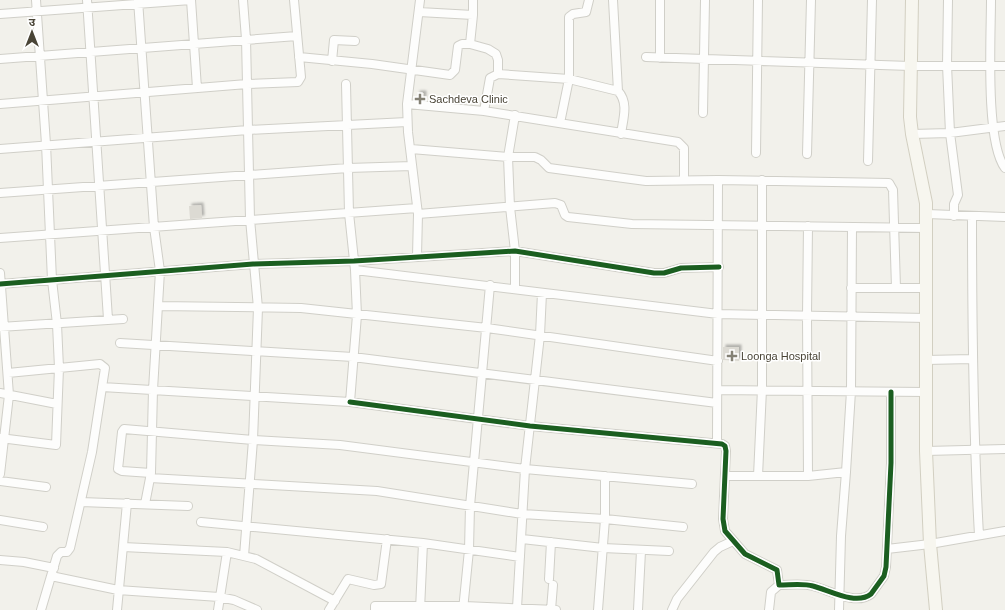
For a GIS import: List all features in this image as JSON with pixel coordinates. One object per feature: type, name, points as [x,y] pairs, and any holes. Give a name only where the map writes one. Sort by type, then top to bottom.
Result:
[{"type":"main road","points":[[912,0],[910,66],[912,134],[925,194],[927,214],[926,451],[930,544],[936,610]]},
{"type":"street","points":[[3,438],[56,445],[59,368],[57,324],[52,280],[44,101],[36,0]]},
{"type":"street","points":[[0,14],[37,11],[87,4],[191,0],[197,88]]},
{"type":"street","points":[[243,0],[246,39],[248,175],[252,264],[258,308],[253,440],[244,556]]},
{"type":"street","points":[[0,104],[301,80],[294,0]]},
{"type":"street","points":[[417,256],[417,211],[407,122],[407,104],[420,0]]},
{"type":"street","points":[[470,44],[473,0]]},
{"type":"street","points":[[560,123],[569,79],[569,17],[573,14],[586,12],[589,0]]},
{"type":"street","points":[[613,0],[618,91],[623,98],[625,105],[621,134]]},
{"type":"street","points":[[660,0],[660,58]]},
{"type":"street","points":[[703,113],[705,0]]},
{"type":"street","points":[[756,153],[756,61],[758,0]]},
{"type":"street","points":[[807,154],[811,0]]},
{"type":"street","points":[[868,161],[872,0]]},
{"type":"street","points":[[948,0],[947,65],[950,134],[958,195],[954,204],[954,216]]},
{"type":"street","points":[[991,0],[993,128],[997,154],[1005,168]]},
{"type":"street","points":[[138,2],[144,93],[149,138],[150,182],[160,271],[152,390],[153,432],[151,475],[145,504]]},
{"type":"street","points":[[87,4],[108,319]]},
{"type":"street","points":[[419,12],[473,15]]},
{"type":"street","points":[[0,59],[297,36]]},
{"type":"street","points":[[332,61],[334,40],[355,41]]},
{"type":"street","points":[[299,57],[446,75],[453,74],[458,46],[462,44],[470,44],[488,49],[496,54],[498,60],[498,74]]},
{"type":"street","points":[[646,57],[870,65],[1005,66]]},
{"type":"street","points":[[484,111],[490,78],[498,74],[569,79],[618,91]]},
{"type":"street","points":[[346,84],[349,213],[355,270],[357,315],[350,402]]},
{"type":"street","points":[[407,104],[515,115],[680,143],[684,148],[684,180]]},
{"type":"street","points":[[514,289],[515,251],[510,207],[508,157],[515,115]]},
{"type":"street","points":[[0,149],[46,144],[248,130],[407,122]]},
{"type":"street","points":[[912,134],[950,134],[1005,126]]},
{"type":"street","points":[[411,149],[508,157],[536,157],[549,168],[635,180],[762,180],[889,183],[894,190],[896,288]]},
{"type":"street","points":[[0,193],[348,168],[412,166]]},
{"type":"street","points":[[717,442],[719,267],[718,180]]},
{"type":"street","points":[[758,476],[762,389],[762,180]]},
{"type":"street","points":[[0,238],[250,219],[349,213],[510,207],[559,203],[562,205],[565,215],[574,218],[632,224],[762,227],[808,226],[927,228]]},
{"type":"street","points":[[927,214],[1005,217]]},
{"type":"street","points":[[972,216],[972,359],[974,450],[979,535]]},
{"type":"street","points":[[808,226],[808,476]]},
{"type":"street","points":[[839,610],[840,536],[851,391],[850,316],[852,227]]},
{"type":"street","points":[[0,284],[252,264],[515,251],[654,273],[664,273],[681,268],[719,267]]},
{"type":"street","points":[[355,270],[718,314],[926,318]]},
{"type":"street","points":[[0,272],[2,327],[8,373],[4,394],[0,474]]},
{"type":"street","points":[[464,608],[469,550],[470,506],[490,286]]},
{"type":"street","points":[[851,288],[927,288]]},
{"type":"street","points":[[513,609],[522,539],[525,469],[536,381],[542,293]]},
{"type":"street","points":[[158,306],[301,308],[487,328],[718,361]]},
{"type":"street","points":[[2,327],[123,319]]},
{"type":"street","points":[[120,343],[156,347],[256,350],[354,357],[482,372],[536,381],[717,403]]},
{"type":"street","points":[[926,360],[972,359]]},
{"type":"street","points":[[8,373],[103,365],[105,368],[92,452],[70,548],[67,552],[59,553],[41,610]]},
{"type":"street","points":[[102,387],[350,402],[530,426],[717,442],[725,446],[723,525],[733,541],[752,559],[777,570],[779,585]]},
{"type":"street","points":[[718,390],[762,389],[926,392]]},
{"type":"street","points":[[769,610],[771,592],[779,585],[814,586],[840,596],[857,597],[871,594],[884,576],[887,549],[891,463],[891,392]]},
{"type":"street","points":[[4,394],[57,404]]},
{"type":"street","points":[[683,527],[605,519],[522,514],[377,490],[250,483],[151,475],[122,471],[118,469],[118,466],[124,429],[253,440],[340,445],[525,469],[692,484]]},
{"type":"street","points":[[926,451],[1005,449]]},
{"type":"street","points":[[725,476],[808,476],[846,472]]},
{"type":"street","points":[[598,610],[605,519],[605,476]]},
{"type":"street","points":[[0,481],[46,487]]},
{"type":"street","points":[[81,502],[188,506]]},
{"type":"street","points":[[117,610],[127,503]]},
{"type":"street","points":[[0,520],[43,527]]},
{"type":"street","points":[[201,522],[423,542],[520,557]]},
{"type":"street","points":[[887,549],[930,544],[1005,531]]},
{"type":"street","points":[[329,610],[348,579],[374,585],[381,584],[383,581],[387,539]]},
{"type":"street","points":[[522,539],[603,548],[641,551],[669,551]]},
{"type":"street","points":[[672,610],[677,599],[714,552],[720,547],[733,541]]},
{"type":"street","points":[[420,608],[423,542]]},
{"type":"street","points":[[551,542],[551,610]]},
{"type":"street","points":[[123,547],[226,552],[244,556],[267,565],[335,601]]},
{"type":"street","points":[[638,610],[641,551]]},
{"type":"street","points":[[218,610],[226,552]]},
{"type":"street","points":[[0,560],[24,562],[53,572],[118,590],[219,597],[234,600],[256,610]]},
{"type":"street","points":[[375,610],[375,606],[556,610]]},
{"type":"building","points":[[417,93],[424,93],[424,100],[418,99]]},
{"type":"building","points":[[201,205],[202,218],[190,219],[189,206]]},
{"type":"building","points":[[723,347],[739,347],[739,361],[723,360]]},
{"type":"cycle path","points":[[0,284],[253,264],[354,261],[515,251],[654,273],[664,273],[681,268],[719,267]]},
{"type":"cycle path","points":[[350,402],[530,426],[722,444],[725,446],[726,451],[723,519],[725,531],[745,554],[777,570],[779,585],[809,585],[842,596],[858,598],[871,594],[884,576],[886,567],[891,463],[891,392]]},
{"type":"place","name":"Sachdeva Clinic","points":[[420,99]]},
{"type":"place","name":"Loonga Hospital","points":[[732,356]]}]
